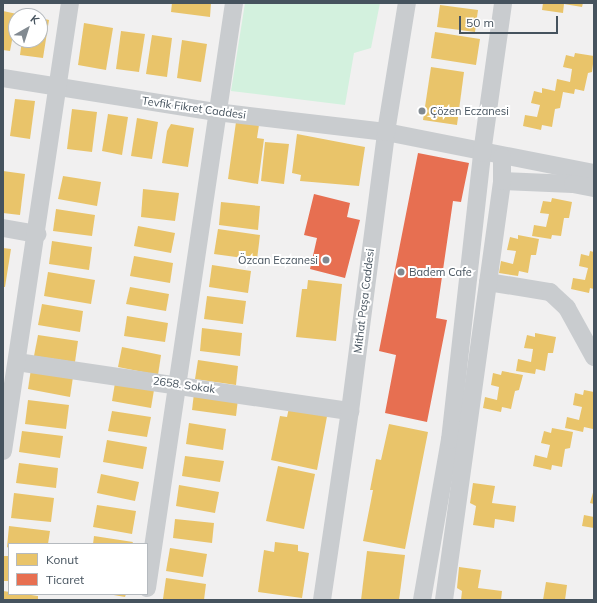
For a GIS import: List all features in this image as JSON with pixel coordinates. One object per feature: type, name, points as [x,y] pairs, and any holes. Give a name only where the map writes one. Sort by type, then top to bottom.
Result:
[{"type":"street","points":[[3,452],[8,384],[17,362],[59,87],[70,3]]},
{"type":"street","points":[[148,581],[178,384],[216,112],[234,3]]},
{"type":"street","name":"Mithat Paşa Caddesi","points":[[322,600],[350,411],[386,132],[407,3]]},
{"type":"street","points":[[422,600],[450,440],[482,153],[502,3]]},
{"type":"street","name":"Tevfik Fikret Caddesi","points":[[3,78],[216,112],[386,132],[502,157],[594,173]]},
{"type":"street","points":[[444,600],[465,458],[473,377],[502,181],[502,157]]},
{"type":"street","points":[[502,181],[573,184],[594,188]]},
{"type":"street","points":[[3,228],[37,234]]},
{"type":"street","points":[[488,282],[550,292],[567,308],[594,357]]},
{"type":"street","name":"2658. Sokak","points":[[17,362],[178,384],[350,411]]},
{"type":"green space","points":[[245,3],[380,3],[371,48],[354,53],[345,105],[231,91]]},
{"type":"building: Konut","points":[[172,3],[211,3],[210,17],[171,12]]},
{"type":"building: Konut","points":[[543,3],[583,3],[582,7],[564,4],[563,13],[542,10]]},
{"type":"building: Konut","points":[[440,5],[478,10],[475,32],[437,27]]},
{"type":"building: Konut","points":[[3,11],[8,12],[8,48],[11,48],[10,51],[3,50]]},
{"type":"building: Konut","points":[[84,23],[113,28],[106,70],[78,65]]},
{"type":"building: Konut","points":[[121,31],[145,34],[139,72],[116,69]]},
{"type":"building: Konut","points":[[435,32],[480,39],[476,65],[431,58]]},
{"type":"building: Konut","points":[[152,35],[172,38],[167,77],[146,74]]},
{"type":"building: Konut","points":[[182,40],[207,44],[201,82],[177,78]]},
{"type":"building: Konut","points":[[21,48],[45,48],[43,58],[20,55]]},
{"type":"building: Konut","points":[[575,53],[594,56],[592,72],[588,73],[584,91],[575,89],[574,94],[563,92],[560,108],[555,109],[552,127],[542,125],[541,130],[523,126],[525,115],[537,117],[540,105],[531,103],[534,91],[542,93],[542,88],[555,91],[557,79],[570,82],[572,69],[563,67],[566,55],[574,57]]},
{"type":"building: Konut","points":[[431,67],[464,72],[457,125],[423,120]]},
{"type":"building: Konut","points":[[15,99],[35,101],[30,139],[10,136]]},
{"type":"building: Konut","points":[[72,109],[97,112],[92,152],[67,149]]},
{"type":"building: Konut","points":[[108,114],[128,117],[122,155],[102,151]]},
{"type":"building: Konut","points":[[137,118],[158,122],[152,159],[131,156]]},
{"type":"building: Konut","points":[[236,122],[259,125],[257,138],[264,139],[258,184],[228,179]]},
{"type":"building: Konut","points":[[171,124],[194,128],[188,167],[162,163],[167,131]]},
{"type":"building: Konut","points":[[297,134],[365,147],[359,186],[300,181],[301,175],[292,173]]},
{"type":"building: Konut","points":[[265,142],[289,144],[284,184],[261,181]]},
{"type":"building: Konut","points":[[3,171],[25,174],[20,215],[3,213]]},
{"type":"building: Konut","points":[[63,176],[101,182],[97,206],[58,199]]},
{"type":"building: Konut","points":[[143,189],[179,193],[175,221],[141,217]]},
{"type":"building: Konut","points":[[552,198],[572,202],[569,218],[564,218],[561,236],[552,235],[551,239],[532,236],[534,225],[546,227],[549,214],[540,213],[543,201],[551,202]]},
{"type":"building: Konut","points":[[221,202],[260,206],[258,230],[219,225]]},
{"type":"building: Konut","points":[[56,209],[95,215],[92,236],[53,231]]},
{"type":"building: Konut","points":[[138,226],[175,233],[171,253],[134,246]]},
{"type":"building: Konut","points":[[218,229],[260,235],[257,260],[214,254]]},
{"type":"building: Konut","points":[[518,235],[539,239],[536,255],[531,255],[528,273],[519,271],[518,276],[499,273],[501,261],[513,264],[516,251],[507,250],[510,237],[518,239]]},
{"type":"building: Konut","points":[[52,241],[92,247],[89,270],[49,264]]},
{"type":"building: Konut","points":[[3,248],[11,249],[5,287],[3,287]]},
{"type":"building: Konut","points":[[590,251],[594,252],[594,289],[590,288],[589,293],[571,289],[573,278],[585,280],[588,268],[579,266],[581,254],[589,256]]},
{"type":"building: Konut","points":[[134,256],[173,263],[170,283],[130,276]]},
{"type":"building: Konut","points":[[212,265],[251,271],[248,293],[209,287]]},
{"type":"building: Konut","points":[[48,272],[95,280],[91,304],[44,296]]},
{"type":"building: Konut","points":[[308,280],[342,284],[336,341],[296,337],[302,289],[307,289]]},
{"type":"building: Konut","points":[[130,287],[169,294],[166,311],[126,304]]},
{"type":"building: Konut","points":[[207,296],[246,301],[243,324],[204,319]]},
{"type":"building: Konut","points":[[42,304],[83,311],[80,332],[38,325]]},
{"type":"building: Konut","points":[[127,316],[168,323],[165,342],[124,336]]},
{"type":"building: Konut","points":[[202,328],[242,333],[240,356],[200,351]]},
{"type":"building: Konut","points":[[535,333],[556,337],[553,353],[548,353],[545,371],[536,369],[535,374],[516,371],[518,359],[531,362],[533,349],[524,348],[527,335],[535,337]]},
{"type":"building: Konut","points":[[38,335],[78,341],[75,362],[34,356]]},
{"type":"building: Konut","points":[[122,347],[161,355],[158,375],[118,367]]},
{"type":"building: Konut","points":[[198,360],[238,366],[236,385],[195,379]]},
{"type":"building: Konut","points":[[31,369],[73,377],[70,397],[28,389]]},
{"type":"building: Konut","points":[[502,371],[523,375],[519,390],[515,391],[511,409],[502,407],[501,412],[483,408],[485,397],[497,400],[499,387],[491,385],[493,373],[501,375]]},
{"type":"building: Konut","points":[[115,383],[154,390],[151,408],[112,401]]},
{"type":"building: Konut","points":[[584,390],[594,392],[593,429],[584,427],[583,432],[565,428],[567,417],[579,420],[582,407],[573,405],[575,393],[583,395]]},
{"type":"building: Konut","points":[[194,393],[238,399],[236,416],[192,410]]},
{"type":"building: Konut","points":[[28,400],[69,405],[66,429],[25,424]]},
{"type":"building: Konut","points":[[290,403],[328,411],[317,470],[271,460],[280,416],[287,417]]},
{"type":"building: Konut","points":[[112,411],[151,417],[147,437],[108,431]]},
{"type":"building: Konut","points":[[189,423],[226,429],[223,450],[186,444]]},
{"type":"building: Konut","points":[[389,424],[428,432],[405,549],[363,541],[373,490],[370,490],[376,459],[381,460]]},
{"type":"building: Konut","points":[[552,428],[573,432],[570,448],[565,449],[562,467],[552,465],[551,470],[533,466],[535,455],[547,458],[550,445],[541,443],[544,431],[551,433]]},
{"type":"building: Konut","points":[[22,431],[63,436],[60,458],[19,452]]},
{"type":"building: Konut","points":[[107,440],[147,447],[143,469],[103,462]]},
{"type":"building: Konut","points":[[185,456],[224,461],[220,482],[182,476]]},
{"type":"building: Konut","points":[[19,463],[58,468],[56,488],[16,483]]},
{"type":"building: Konut","points":[[278,466],[315,474],[304,529],[266,521]]},
{"type":"building: Konut","points":[[101,474],[139,482],[135,501],[97,493]]},
{"type":"building: Konut","points":[[473,483],[495,486],[492,503],[516,506],[514,522],[495,519],[494,528],[473,525],[476,506],[470,503]]},
{"type":"building: Konut","points":[[179,485],[219,492],[215,513],[176,506]]},
{"type":"building: Konut","points":[[594,489],[594,504],[590,503]]},
{"type":"building: Konut","points":[[14,493],[54,498],[51,522],[11,518]]},
{"type":"building: Konut","points":[[97,505],[136,511],[132,534],[93,527]]},
{"type":"building: Konut","points":[[584,515],[594,517],[594,528],[582,526]]},
{"type":"building: Konut","points":[[175,519],[214,523],[212,543],[173,538]]},
{"type":"building: Konut","points":[[9,526],[50,531],[48,543],[8,543],[7,547]]},
{"type":"building: Konut","points":[[94,536],[133,542],[132,543],[93,543]]},
{"type":"building: Konut","points":[[275,542],[298,545],[298,551],[309,553],[302,598],[258,592],[264,550],[274,552]]},
{"type":"building: Konut","points":[[170,548],[207,554],[203,577],[166,571]]},
{"type":"building: Konut","points":[[367,551],[405,555],[399,600],[361,600]]},
{"type":"building: Konut","points":[[4,556],[8,556],[8,581],[3,581]]},
{"type":"building: Konut","points":[[459,567],[481,570],[478,588],[502,591],[501,600],[461,600],[462,591],[457,588]]},
{"type":"building: Konut","points":[[166,578],[206,584],[204,600],[163,599]]},
{"type":"building: Konut","points":[[546,582],[567,585],[565,600],[543,600]]},
{"type":"building: Konut","points":[[3,591],[8,592],[8,595],[38,596],[38,600],[3,600]]},
{"type":"building: Konut","points":[[114,595],[126,595],[125,597]]},
{"type":"building: Ticaret","points":[[418,153],[469,163],[461,202],[453,201],[436,318],[447,320],[427,422],[385,413],[396,355],[379,351]]},
{"type":"building: Ticaret","points":[[314,194],[350,203],[347,217],[360,220],[345,278],[310,269],[317,238],[304,235]]},
{"type":"place","name":"Çözen Eczanesi","points":[[422,111]]},
{"type":"place","name":"Özcan Eczanesi","points":[[326,260]]},
{"type":"place","name":"Badem Cafe","points":[[401,272]]}]
